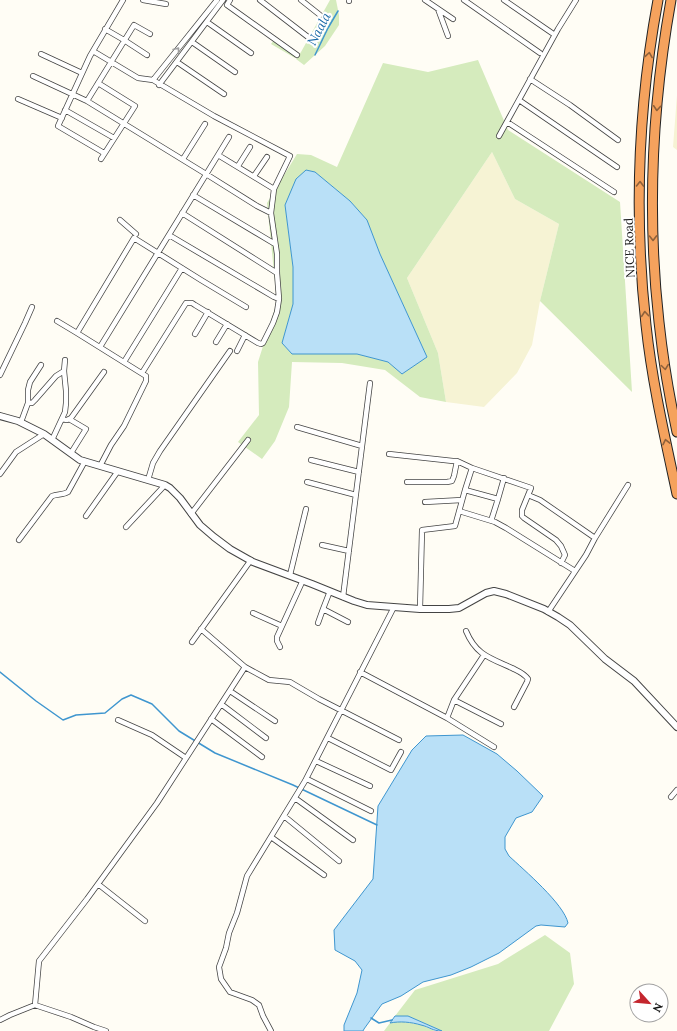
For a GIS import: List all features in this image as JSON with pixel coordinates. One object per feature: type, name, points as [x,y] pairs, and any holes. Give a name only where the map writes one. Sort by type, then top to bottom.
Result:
[{"type":"highway","name":"NICE Road","points":[[658,0],[648,64],[642,126],[640,249],[642,287],[657,404],[677,494]]},
{"type":"highway","name":"NICE Road","points":[[671,0],[658,91],[654,144],[653,213],[654,260],[659,321],[669,392],[677,432]]},
{"type":"street","points":[[104,154],[58,126],[93,51],[123,0]]},
{"type":"street","points":[[143,0],[166,4]]},
{"type":"street","points":[[153,80],[217,0]]},
{"type":"street","points":[[160,85],[223,0]]},
{"type":"street","points":[[230,0],[227,5],[297,55]]},
{"type":"street","points":[[260,0],[308,37]]},
{"type":"street","points":[[301,0],[320,15]]},
{"type":"street","points":[[425,0],[454,19]]},
{"type":"street","points":[[464,0],[540,52]]},
{"type":"street","points":[[504,0],[552,33]]},
{"type":"street","points":[[499,136],[558,29],[576,0]]},
{"type":"street","points":[[438,9],[448,36]]},
{"type":"street","points":[[207,22],[251,53]]},
{"type":"street","points":[[87,101],[134,25],[150,34]]},
{"type":"street","points":[[105,30],[148,55]]},
{"type":"street","points":[[192,42],[235,72]]},
{"type":"street","points":[[93,51],[138,78],[153,80],[214,116],[290,156],[274,189],[270,213],[277,254],[279,299],[277,312],[263,343],[258,343],[192,303],[186,303],[142,373]]},
{"type":"street","points":[[41,54],[82,73]]},
{"type":"street","points":[[177,62],[224,94]]},
{"type":"street","points":[[33,76],[87,101],[270,213]]},
{"type":"street","points":[[530,79],[570,105],[618,140]]},
{"type":"street","points":[[98,83],[136,106],[101,159]]},
{"type":"street","points":[[18,99],[62,118]]},
{"type":"street","points":[[519,100],[617,167]]},
{"type":"street","points":[[65,110],[114,138]]},
{"type":"street","points":[[507,122],[614,192]]},
{"type":"street","points":[[182,159],[205,124]]},
{"type":"street","points":[[100,347],[229,138]]},
{"type":"street","points":[[238,166],[250,147]]},
{"type":"street","points":[[218,155],[274,189]]},
{"type":"street","points":[[254,176],[267,157]]},
{"type":"street","points":[[194,195],[275,244]]},
{"type":"street","points":[[182,213],[277,273]]},
{"type":"street","points":[[120,220],[136,234]]},
{"type":"street","points":[[169,235],[279,299]]},
{"type":"street","points":[[76,333],[134,238],[246,307]]},
{"type":"street","points":[[124,362],[182,268]]},
{"type":"street","points":[[0,375],[32,307]]},
{"type":"street","points":[[195,334],[208,312]]},
{"type":"street","points":[[57,321],[146,376],[146,381],[124,426],[100,466]]},
{"type":"street","points":[[216,342],[227,324]]},
{"type":"street","points":[[237,351],[246,335]]},
{"type":"street","points":[[148,480],[153,463],[160,451],[230,351]]},
{"type":"street","points":[[52,440],[65,412],[65,360]]},
{"type":"street","points":[[21,422],[28,403],[28,390],[30,382],[41,365]]},
{"type":"street","points":[[28,403],[32,403],[56,376],[64,371]]},
{"type":"street","points":[[69,419],[104,372]]},
{"type":"street","points":[[343,597],[370,383]]},
{"type":"street","points":[[0,416],[21,422],[44,434],[80,460],[165,485],[180,498],[200,525],[230,549],[251,560],[354,602],[367,605],[420,609],[449,609],[459,608],[486,593],[494,591],[506,594],[548,612],[570,626],[605,659],[634,681],[677,727]]},
{"type":"street","points":[[62,419],[69,419],[86,429],[71,453]]},
{"type":"street","points":[[297,427],[362,446]]},
{"type":"street","points":[[0,474],[16,452],[44,434]]},
{"type":"street","points":[[191,514],[248,440]]},
{"type":"street","points":[[389,454],[457,461],[472,468],[531,488],[522,510],[522,516],[556,540],[561,546],[564,555],[561,563]]},
{"type":"street","points":[[311,460],[359,472]]},
{"type":"street","points":[[407,482],[452,481],[457,461]]},
{"type":"street","points":[[19,540],[52,496],[56,494],[65,494],[68,492],[85,462]]},
{"type":"street","points":[[420,609],[422,530],[455,526],[472,468]]},
{"type":"street","points":[[86,516],[118,471]]},
{"type":"street","points":[[491,521],[504,478]]},
{"type":"street","points":[[307,482],[356,495]]},
{"type":"street","points":[[126,527],[165,485]]},
{"type":"street","points":[[548,612],[586,555],[628,485]]},
{"type":"street","points":[[465,490],[498,499]]},
{"type":"street","points":[[528,495],[540,500],[595,538]]},
{"type":"street","points":[[425,502],[462,500]]},
{"type":"street","points":[[290,575],[306,509]]},
{"type":"street","points":[[459,511],[491,521],[506,528],[575,571]]},
{"type":"street","points":[[322,545],[349,551]]},
{"type":"street","points":[[192,642],[251,560]]},
{"type":"street","points":[[280,647],[277,637],[303,580]]},
{"type":"street","points":[[318,623],[330,591]]},
{"type":"street","points":[[271,1031],[259,1005],[252,1000],[230,992],[221,979],[219,967],[237,913],[247,876],[307,779],[394,607]]},
{"type":"street","points":[[323,609],[348,622]]},
{"type":"street","points":[[253,613],[282,626]]},
{"type":"street","points":[[201,629],[245,667],[269,680],[290,682],[295,684],[319,699],[399,740]]},
{"type":"street","points":[[466,631],[470,642],[484,655],[522,673],[528,679],[514,707]]},
{"type":"street","points":[[447,718],[454,700],[484,655]]},
{"type":"street","points":[[35,1005],[40,961],[157,803],[245,667]]},
{"type":"street","points":[[360,672],[447,718],[494,747]]},
{"type":"street","points":[[230,690],[275,721]]},
{"type":"street","points":[[454,700],[502,724]]},
{"type":"street","points":[[221,704],[266,738]]},
{"type":"street","points":[[211,719],[262,757]]},
{"type":"street","points":[[118,720],[152,735],[186,758]]},
{"type":"street","points":[[328,738],[391,770],[401,752]]},
{"type":"street","points":[[316,761],[370,786]]},
{"type":"street","points":[[307,779],[371,811]]},
{"type":"street","points":[[671,797],[677,790]]},
{"type":"street","points":[[295,798],[353,840]]},
{"type":"street","points":[[284,816],[339,860]]},
{"type":"street","points":[[271,837],[324,875]]},
{"type":"street","points":[[98,884],[145,921]]},
{"type":"street","points":[[0,1020],[35,1005],[106,1031]]},
{"type":"shaded area","points":[[677,95],[677,150],[673,147]]},
{"type":"shaded area","points":[[492,152],[515,199],[559,224],[540,301],[532,345],[517,373],[484,407],[446,402],[438,353],[407,278]]},
{"type":"green space","points":[[330,0],[336,0],[339,25],[325,46],[304,65],[296,59]]},
{"type":"green space","points":[[274,40],[297,55],[295,58],[271,44]]},
{"type":"green space","points":[[478,60],[508,130],[620,202],[632,392],[540,301],[559,224],[515,199],[492,152],[407,278],[438,353],[446,402],[420,397],[385,370],[342,363],[292,362],[289,407],[275,441],[262,459],[238,442],[259,415],[258,362],[277,302],[267,203],[297,154],[311,155],[337,167],[383,63],[428,72]],"holes":[[[306,170],[315,172],[350,201],[367,220],[380,254],[427,357],[402,374],[388,362],[357,354],[292,354],[282,343],[293,304],[293,267],[285,205]]]},
{"type":"green space","points":[[545,935],[570,953],[574,984],[549,1031],[442,1031],[408,1016],[395,1016],[415,990],[498,964]]},
{"type":"green space","points":[[399,1021],[422,1025],[435,1031],[384,1031],[390,1023]]},
{"type":"water","points":[[306,170],[315,172],[350,201],[367,220],[380,254],[427,357],[402,374],[388,362],[357,354],[292,354],[282,343],[293,304],[293,267],[285,205],[296,179]]},
{"type":"water","points":[[463,735],[497,754],[543,796],[532,812],[516,818],[505,837],[505,849],[509,856],[552,897],[565,915],[568,923],[565,927],[536,926],[499,953],[451,975],[423,982],[401,996],[382,1004],[363,1031],[344,1031],[344,1025],[357,993],[362,970],[355,961],[335,950],[334,930],[373,879],[378,806],[412,750],[426,736]]},
{"type":"water","points":[[395,1016],[408,1016],[442,1031],[417,1024],[398,1022],[390,1023]]},
{"type":"waterway","name":"Naala","points":[[315,55],[338,11]]},
{"type":"waterway","points":[[0,672],[36,701],[63,720],[76,715],[105,713],[122,699],[131,695],[152,704],[179,731],[215,753],[293,785],[377,825]]},
{"type":"waterway","points":[[371,1018],[379,1023],[392,1020]]}]
